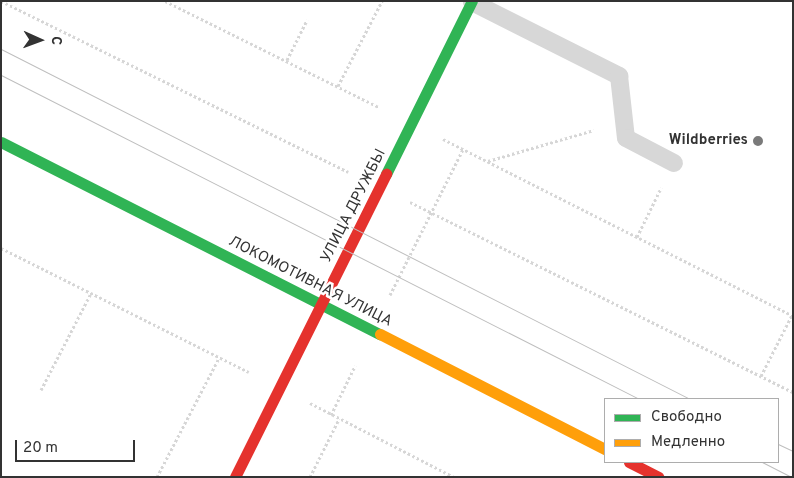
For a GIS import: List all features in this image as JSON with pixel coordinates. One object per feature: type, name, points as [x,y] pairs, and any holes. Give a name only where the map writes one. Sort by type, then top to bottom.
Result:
[{"type":"main road","name":"УЛИЦА ДРУЖБЫ","points":[[235,477],[472,2]]},
{"type":"main road","name":"ЛОКОМОТИВНАЯ УЛИЦА","points":[[1,142],[322,304],[604,449]]},
{"type":"main road","points":[[631,463],[658,477]]},
{"type":"lane","points":[[472,2],[619,76],[626,138],[674,162]]},
{"type":"path","points":[[165,1],[287,60],[792,316],[761,376]]},
{"type":"path","points":[[338,86],[382,1]]},
{"type":"path","points":[[287,60],[307,20]]},
{"type":"path","points":[[487,162],[624,121]]},
{"type":"path","points":[[390,295],[463,149]]},
{"type":"path","points":[[637,237],[674,162]]},
{"type":"path","points":[[1,248],[252,374]]},
{"type":"path","points":[[41,390],[91,293]]},
{"type":"path","points":[[158,477],[219,358]]},
{"type":"path","points":[[331,415],[355,366]]},
{"type":"path","points":[[300,398],[454,477]]},
{"type":"path","points":[[310,477],[340,419]]},
{"type":"tram line","points":[[1,49],[688,398]]},
{"type":"tram line","points":[[1,75],[637,398]]},
{"type":"tram line","points":[[779,444],[793,451]]},
{"type":"tram line","points":[[764,463],[791,477]]},
{"type":"traffic: fast","points":[[386,174],[472,1]]},
{"type":"traffic: fast","points":[[1,142],[380,334]]},
{"type":"traffic: slow","points":[[380,334],[604,448]]},
{"type":"traffic: jam","points":[[235,477],[386,174]]},
{"type":"traffic: jam","points":[[631,463],[658,477]]},
{"type":"place","name":"Wildberries","points":[[758,141]]}]
